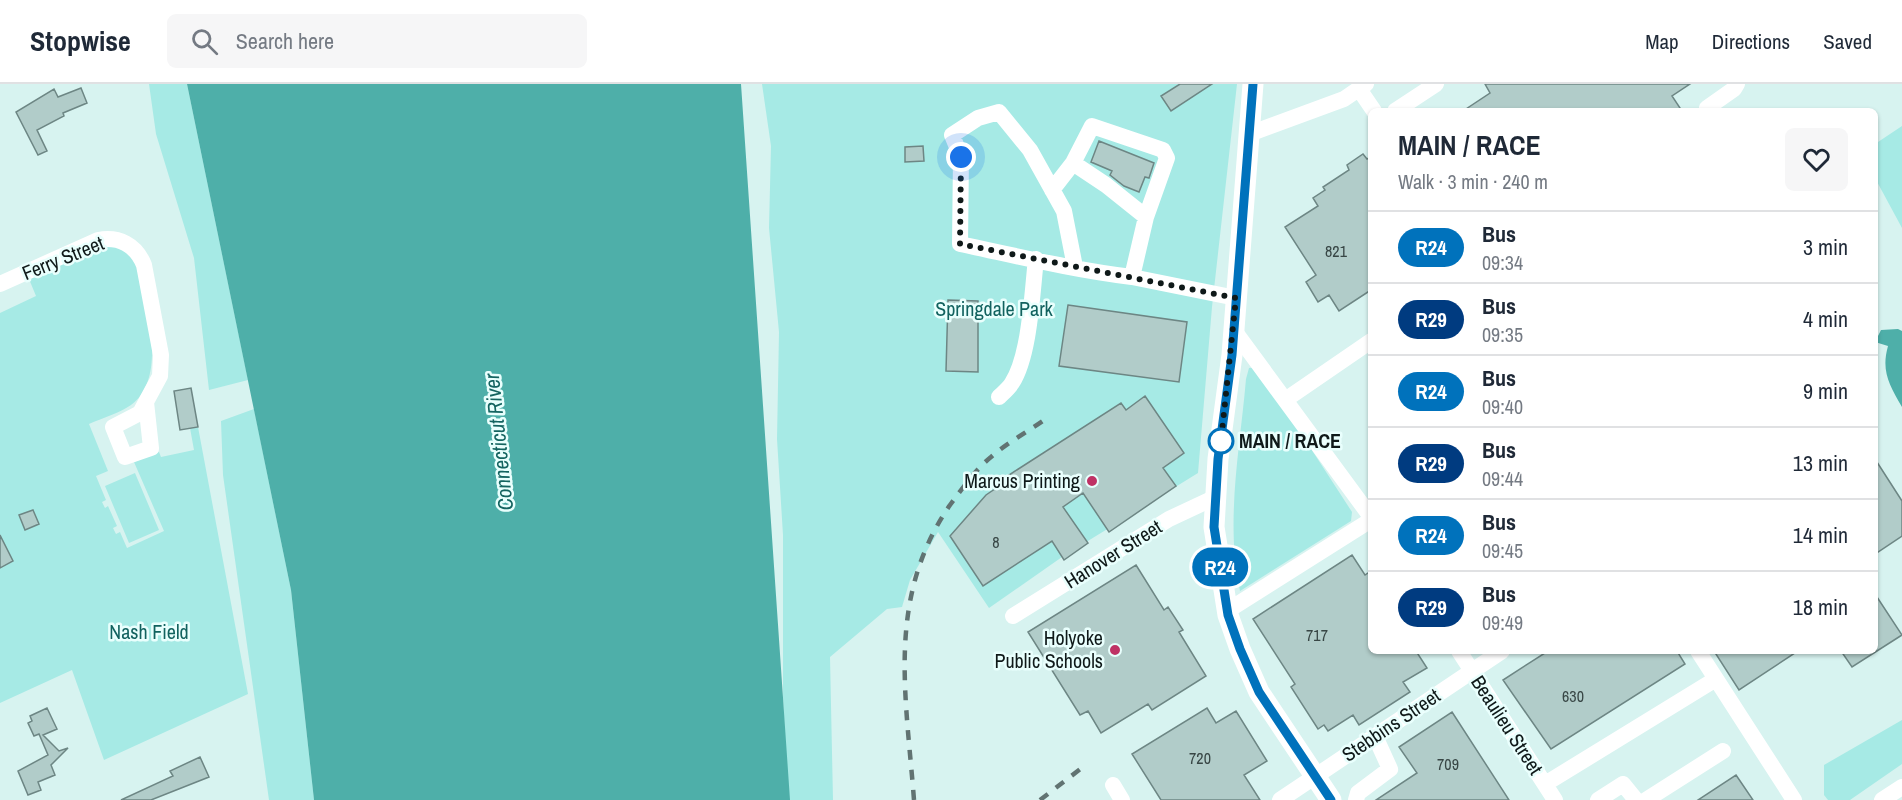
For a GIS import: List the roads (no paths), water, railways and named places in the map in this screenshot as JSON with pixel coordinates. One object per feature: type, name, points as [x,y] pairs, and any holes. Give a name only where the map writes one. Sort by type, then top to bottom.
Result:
[{"type":"main road","points":[[1253,84],[1236,298],[1214,527],[1227,611],[1259,692],[1331,800]]},
{"type":"street","points":[[1400,108],[1436,84]]},
{"type":"street","points":[[1707,108],[1734,89],[1737,84]]},
{"type":"street","points":[[1249,134],[1344,99],[1356,87],[1372,108]]},
{"type":"street","points":[[1074,267],[1064,211],[1030,150],[999,112],[978,118],[952,135],[961,157],[960,244],[1036,260],[1236,298]]},
{"type":"street","points":[[1052,190],[1072,163],[1092,126],[1163,150],[1167,158],[1146,217],[1132,277]]},
{"type":"street","points":[[1072,163],[1114,190],[1146,217]]},
{"type":"street","name":"Ferry Street","points":[[0,284],[98,240],[114,238],[140,254],[162,356],[160,376],[146,402]]},
{"type":"street","points":[[999,397],[1012,383],[1021,358],[1027,334],[1036,260]]},
{"type":"street","points":[[1233,329],[1368,514]]},
{"type":"street","points":[[1285,400],[1368,343]]},
{"type":"street","name":"Hanover Street","points":[[1013,616],[1169,519],[1216,498]]},
{"type":"street","points":[[1227,611],[1368,520]]},
{"type":"street","name":"Beaulieu Street","points":[[1461,654],[1555,800]]},
{"type":"street","name":"Stebbins Street","points":[[1280,800],[1498,654]]},
{"type":"street","points":[[1700,654],[1794,800]]},
{"type":"street","points":[[1545,784],[1716,679]]},
{"type":"street","points":[[1356,800],[1359,793],[1390,769],[1375,736]]},
{"type":"street","points":[[1646,800],[1723,751]]},
{"type":"street","points":[[1113,784],[1122,800]]},
{"type":"street","points":[[1598,800],[1623,784],[1636,800]]},
{"type":"street","points":[[1882,800],[1902,787]]},
{"type":"water","name":"Connecticut River","points":[[187,84],[741,84],[790,800],[314,800],[291,590]]},
{"type":"water","points":[[1898,329],[1902,331],[1902,407],[1893,391],[1886,370],[1888,346],[1878,343],[1881,330]]},
{"type":"railway","points":[[914,800],[907,723],[905,648],[908,612],[916,576],[930,540],[950,505],[969,480],[985,462],[1011,441],[1047,418]]},
{"type":"railway","points":[[1040,800],[1083,767]]},
{"type":"place","name":"MAIN / RACE","points":[[1221,441]]},
{"type":"place","name":"Marcus Printing","points":[[1092,481]]},
{"type":"place","name":"Holyoke Public Schools","points":[[1115,650]]},
{"type":"park label","name":"Springdale Park","points":[[994,309]]},
{"type":"park label","name":"Nash Field","points":[[149,632]]}]
